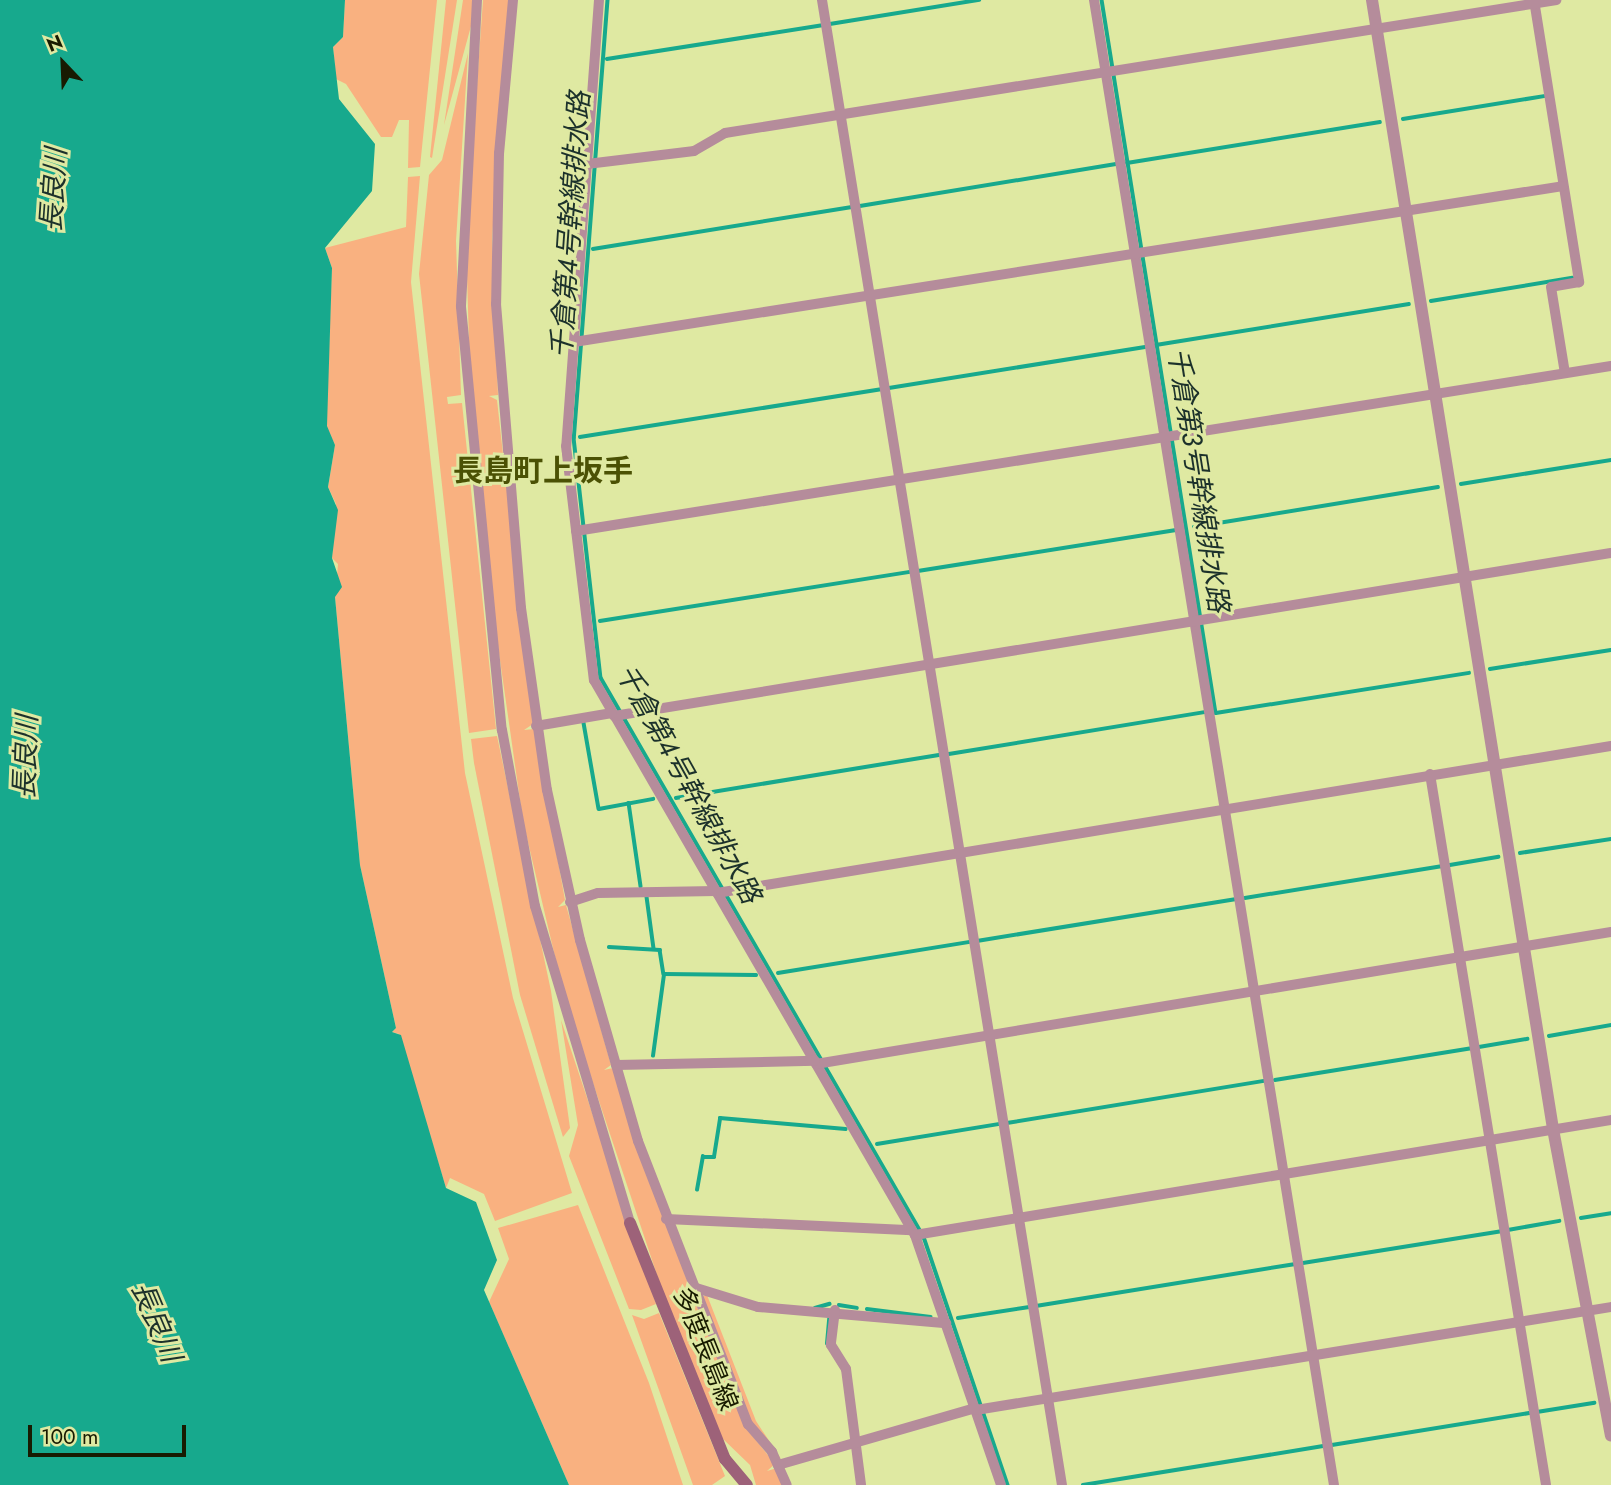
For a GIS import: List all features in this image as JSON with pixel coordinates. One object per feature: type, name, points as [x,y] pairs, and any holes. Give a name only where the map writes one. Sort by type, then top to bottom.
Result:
[{"type":"main road","name":"多度長島線","points":[[630,1223],[724,1460],[747,1485]]},
{"type":"street","points":[[477,0],[461,307],[502,730],[546,948],[630,1223]]},
{"type":"street","points":[[513,0],[499,153],[496,304],[536,726],[570,902],[616,1065],[666,1220],[748,1424],[778,1465],[787,1485]]},
{"type":"street","points":[[600,0],[592,165],[578,343],[566,446],[581,530],[593,674],[917,1232],[946,1323],[979,1408],[1001,1485]]},
{"type":"street","points":[[822,0],[1062,1485]]},
{"type":"street","points":[[1094,0],[1111,72],[1170,437],[1334,1485]]},
{"type":"street","points":[[1372,0],[1552,1129],[1611,1436]]},
{"type":"street","points":[[592,165],[694,151],[725,133],[1556,0]]},
{"type":"street","points":[[1534,2],[1579,282],[1551,286],[1565,373]]},
{"type":"street","points":[[578,343],[1563,186]]},
{"type":"street","points":[[581,530],[1611,366]]},
{"type":"street","points":[[536,726],[1611,553]]},
{"type":"street","points":[[570,902],[598,892],[720,891],[1611,746]]},
{"type":"street","points":[[1430,774],[1546,1485]]},
{"type":"street","points":[[616,1065],[819,1061],[1611,932]]},
{"type":"street","points":[[666,1220],[917,1232],[1611,1120]]},
{"type":"street","points":[[692,1287],[758,1307],[835,1310],[946,1323]]},
{"type":"street","points":[[778,1465],[858,1446],[979,1408],[1611,1307]]},
{"type":"street","points":[[835,1310],[831,1345],[846,1369],[861,1485]]},
{"type":"street","points":[[724,1460],[737,1485]]},
{"type":"shaded area","points":[[345,0],[437,0],[420,167],[408,168],[409,120],[399,120],[392,137],[381,137],[346,84],[336,79],[333,47],[343,37]]},
{"type":"shaded area","points":[[446,0],[457,0],[432,158],[430,157]]},
{"type":"shaded area","points":[[463,0],[473,0],[471,26],[444,125]]},
{"type":"shaded area","points":[[483,0],[509,0],[492,239],[498,395],[489,396],[497,400],[533,724],[524,730],[534,729],[565,900],[558,907],[566,905],[611,1065],[604,1070],[613,1068],[691,1292],[682,1296],[693,1297],[746,1428],[775,1464],[767,1471],[777,1468],[785,1485],[756,1485],[750,1465],[721,1437],[666,1302],[565,999],[523,821],[493,611],[470,377],[466,241]]},
{"type":"shaded area","points":[[468,53],[456,241],[461,395],[447,397],[448,404],[462,403],[496,729],[469,733],[419,274],[429,175],[442,160]]},
{"type":"shaded area","points":[[420,176],[411,282],[465,773],[513,998],[572,1193],[495,1221],[484,1194],[450,1178],[446,1188],[399,1034],[392,1032],[396,1028],[360,865],[335,597],[338,564],[332,558],[336,504],[328,487],[335,445],[326,426],[332,268],[325,248],[406,227],[408,177]]},
{"type":"shaded area","points":[[497,736],[551,991],[570,1128],[563,1137],[520,995],[474,763],[471,739]]},
{"type":"shaded area","points":[[561,1020],[656,1304],[641,1310],[629,1309],[569,1156],[578,1125]]},
{"type":"shaded area","points":[[578,1205],[649,1383],[683,1485],[569,1485],[489,1302],[509,1259],[498,1228]]},
{"type":"shaded area","points":[[707,1295],[756,1421],[781,1459],[752,1425],[701,1297]]},
{"type":"shaded area","points":[[659,1313],[725,1476],[712,1485],[693,1485],[632,1315],[644,1319]]},
{"type":"water","name":"長良川","points":[[0,0],[345,0],[343,37],[333,47],[339,99],[375,144],[372,191],[325,248],[332,268],[327,426],[335,445],[328,487],[338,510],[332,558],[342,587],[335,597],[360,865],[396,1028],[392,1032],[401,1035],[446,1188],[476,1202],[497,1260],[484,1290],[569,1485],[0,1485]]},
{"type":"waterway","name":"千倉第4号幹線排水路","points":[[608,0],[574,438],[601,678],[924,1237],[1008,1485]]},
{"type":"waterway","points":[[830,24],[979,0]]},
{"type":"waterway","name":"千倉第3号幹線排水路","points":[[1102,0],[1216,713],[1469,673]]},
{"type":"waterway","points":[[607,59],[823,25]]},
{"type":"waterway","points":[[1403,119],[1545,96]]},
{"type":"waterway","points":[[1127,163],[1380,122]]},
{"type":"waterway","points":[[860,206],[1116,164]]},
{"type":"waterway","points":[[593,249],[852,207]]},
{"type":"waterway","points":[[1431,301],[1572,278]]},
{"type":"waterway","points":[[1156,345],[1409,304]]},
{"type":"waterway","points":[[889,388],[1145,347]]},
{"type":"waterway","points":[[580,437],[882,389]]},
{"type":"waterway","points":[[1461,484],[1611,460]]},
{"type":"waterway","points":[[1194,527],[1438,487]]},
{"type":"waterway","points":[[918,571],[1176,530]]},
{"type":"waterway","points":[[600,621],[911,572]]},
{"type":"waterway","points":[[1490,669],[1611,650]]},
{"type":"waterway","points":[[949,754],[1206,712]]},
{"type":"waterway","points":[[584,723],[599,809],[653,799]]},
{"type":"waterway","points":[[676,798],[939,755]]},
{"type":"waterway","points":[[629,803],[641,886]]},
{"type":"waterway","points":[[1520,853],[1611,839]]},
{"type":"waterway","points":[[1450,865],[1498,857]]},
{"type":"waterway","points":[[1245,898],[1442,866]]},
{"type":"waterway","points":[[647,897],[654,949]]},
{"type":"waterway","points":[[977,941],[1235,899]]},
{"type":"waterway","points":[[778,973],[970,942]]},
{"type":"waterway","points":[[609,947],[660,950],[664,974],[756,975]]},
{"type":"waterway","points":[[653,1056],[664,975]]},
{"type":"waterway","points":[[1549,1036],[1611,1025]]},
{"type":"waterway","points":[[1479,1047],[1527,1039]]},
{"type":"waterway","points":[[1275,1080],[1472,1048]]},
{"type":"waterway","points":[[1007,1123],[1264,1081]]},
{"type":"waterway","points":[[697,1190],[703,1157],[714,1157],[720,1118],[846,1129]]},
{"type":"waterway","points":[[877,1144],[999,1124]]},
{"type":"waterway","points":[[1581,1218],[1611,1213]]},
{"type":"waterway","points":[[1508,1230],[1559,1221]]},
{"type":"waterway","points":[[1303,1263],[1502,1231]]},
{"type":"waterway","points":[[1036,1306],[1294,1264]]},
{"type":"waterway","points":[[815,1308],[829,1304]]},
{"type":"waterway","points":[[839,1305],[857,1308]]},
{"type":"waterway","points":[[958,1318],[1029,1307]]},
{"type":"waterway","points":[[867,1309],[931,1317]]},
{"type":"waterway","points":[[827,1344],[829,1319]]},
{"type":"waterway","points":[[1537,1412],[1594,1403]]},
{"type":"waterway","points":[[1332,1445],[1530,1413]]},
{"type":"waterway","points":[[1083,1485],[1323,1446]]},
{"type":"district","name":"長島町上坂手","points":[[543,471]]}]
